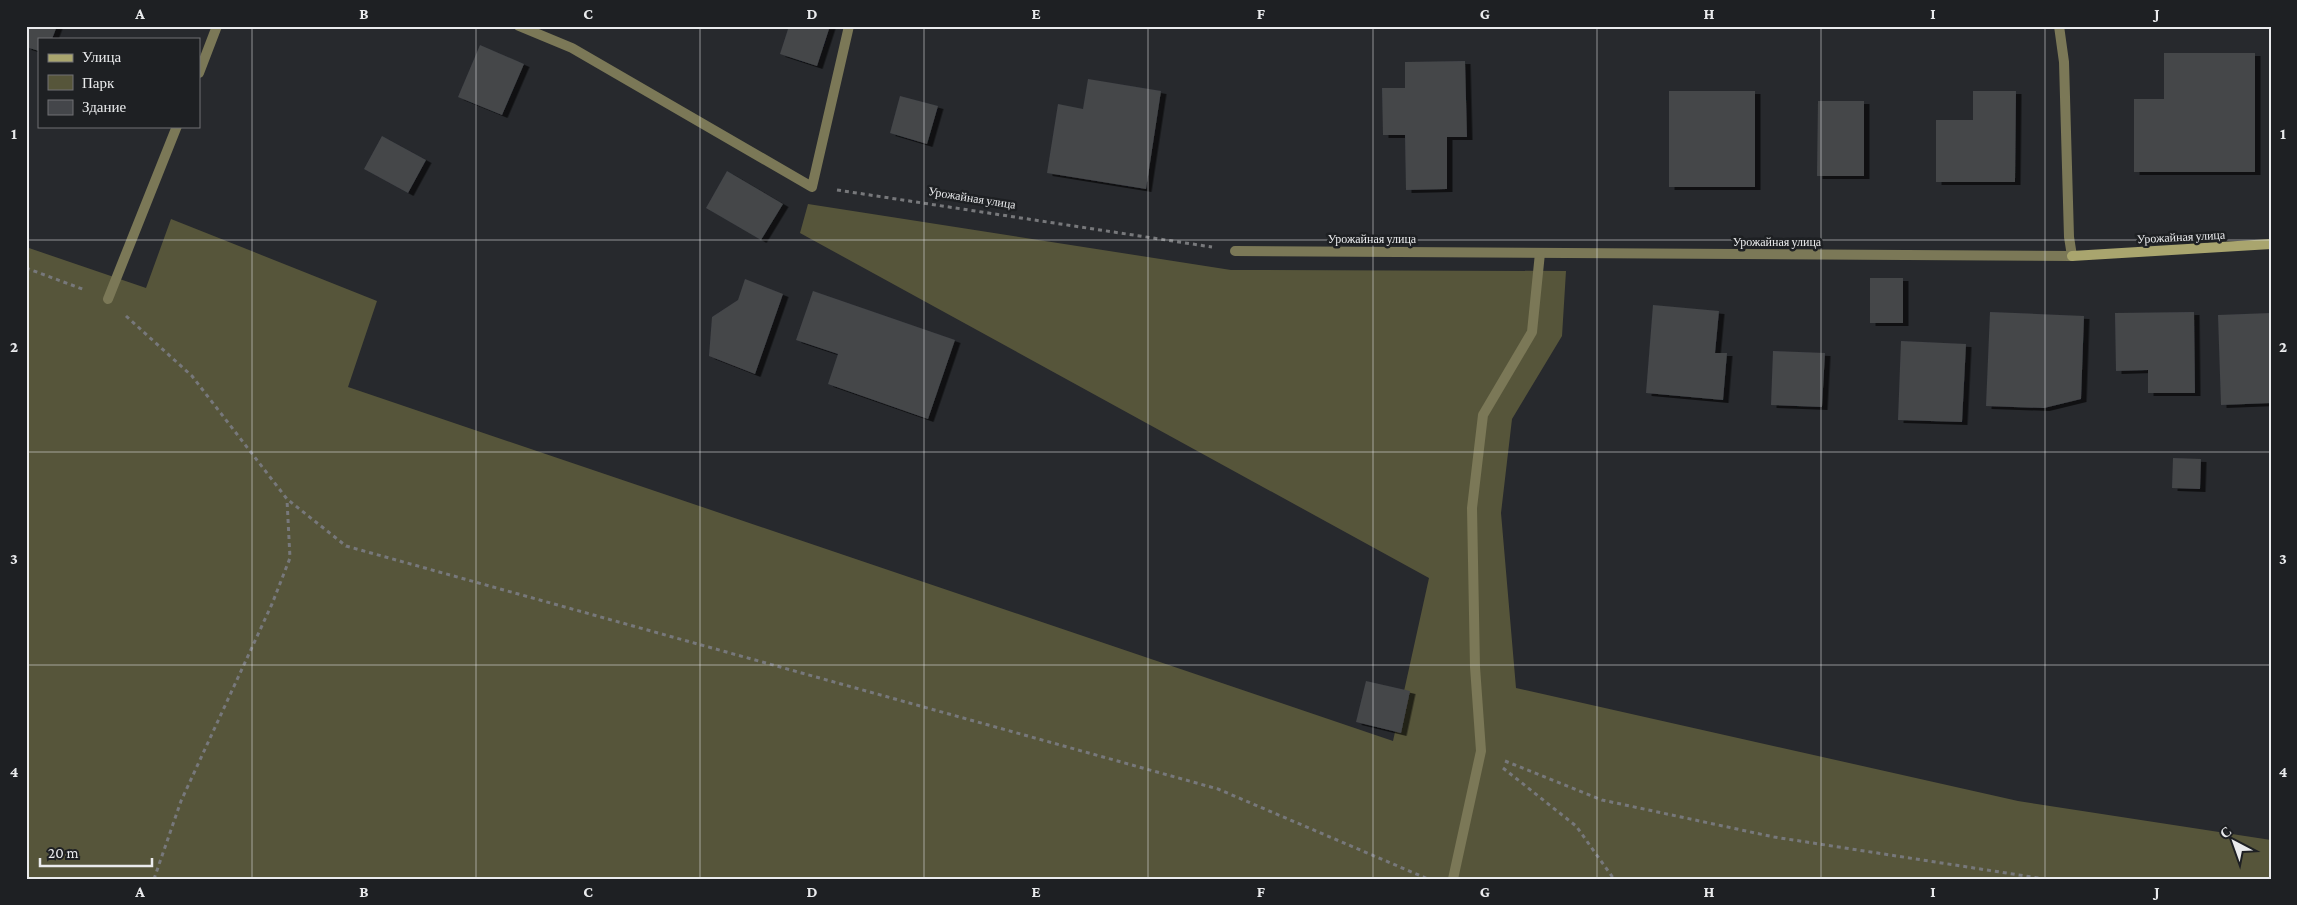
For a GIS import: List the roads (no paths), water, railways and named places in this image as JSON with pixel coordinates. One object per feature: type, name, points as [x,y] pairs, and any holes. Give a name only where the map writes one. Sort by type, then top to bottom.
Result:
[{"type":"street","points":[[200,70],[217,26]]},
{"type":"street","points":[[519,26],[572,48],[812,187],[849,26]]},
{"type":"street","points":[[2059,26],[2064,62],[2069,237],[2072,256]]},
{"type":"street","points":[[108,299],[176,128]]},
{"type":"street","name":"Урожайная улица","points":[[1235,251],[2072,256],[2271,244]]},
{"type":"street","points":[[1453,879],[1481,751],[1475,667],[1472,508],[1482,415],[1532,332],[1540,253]]}]
